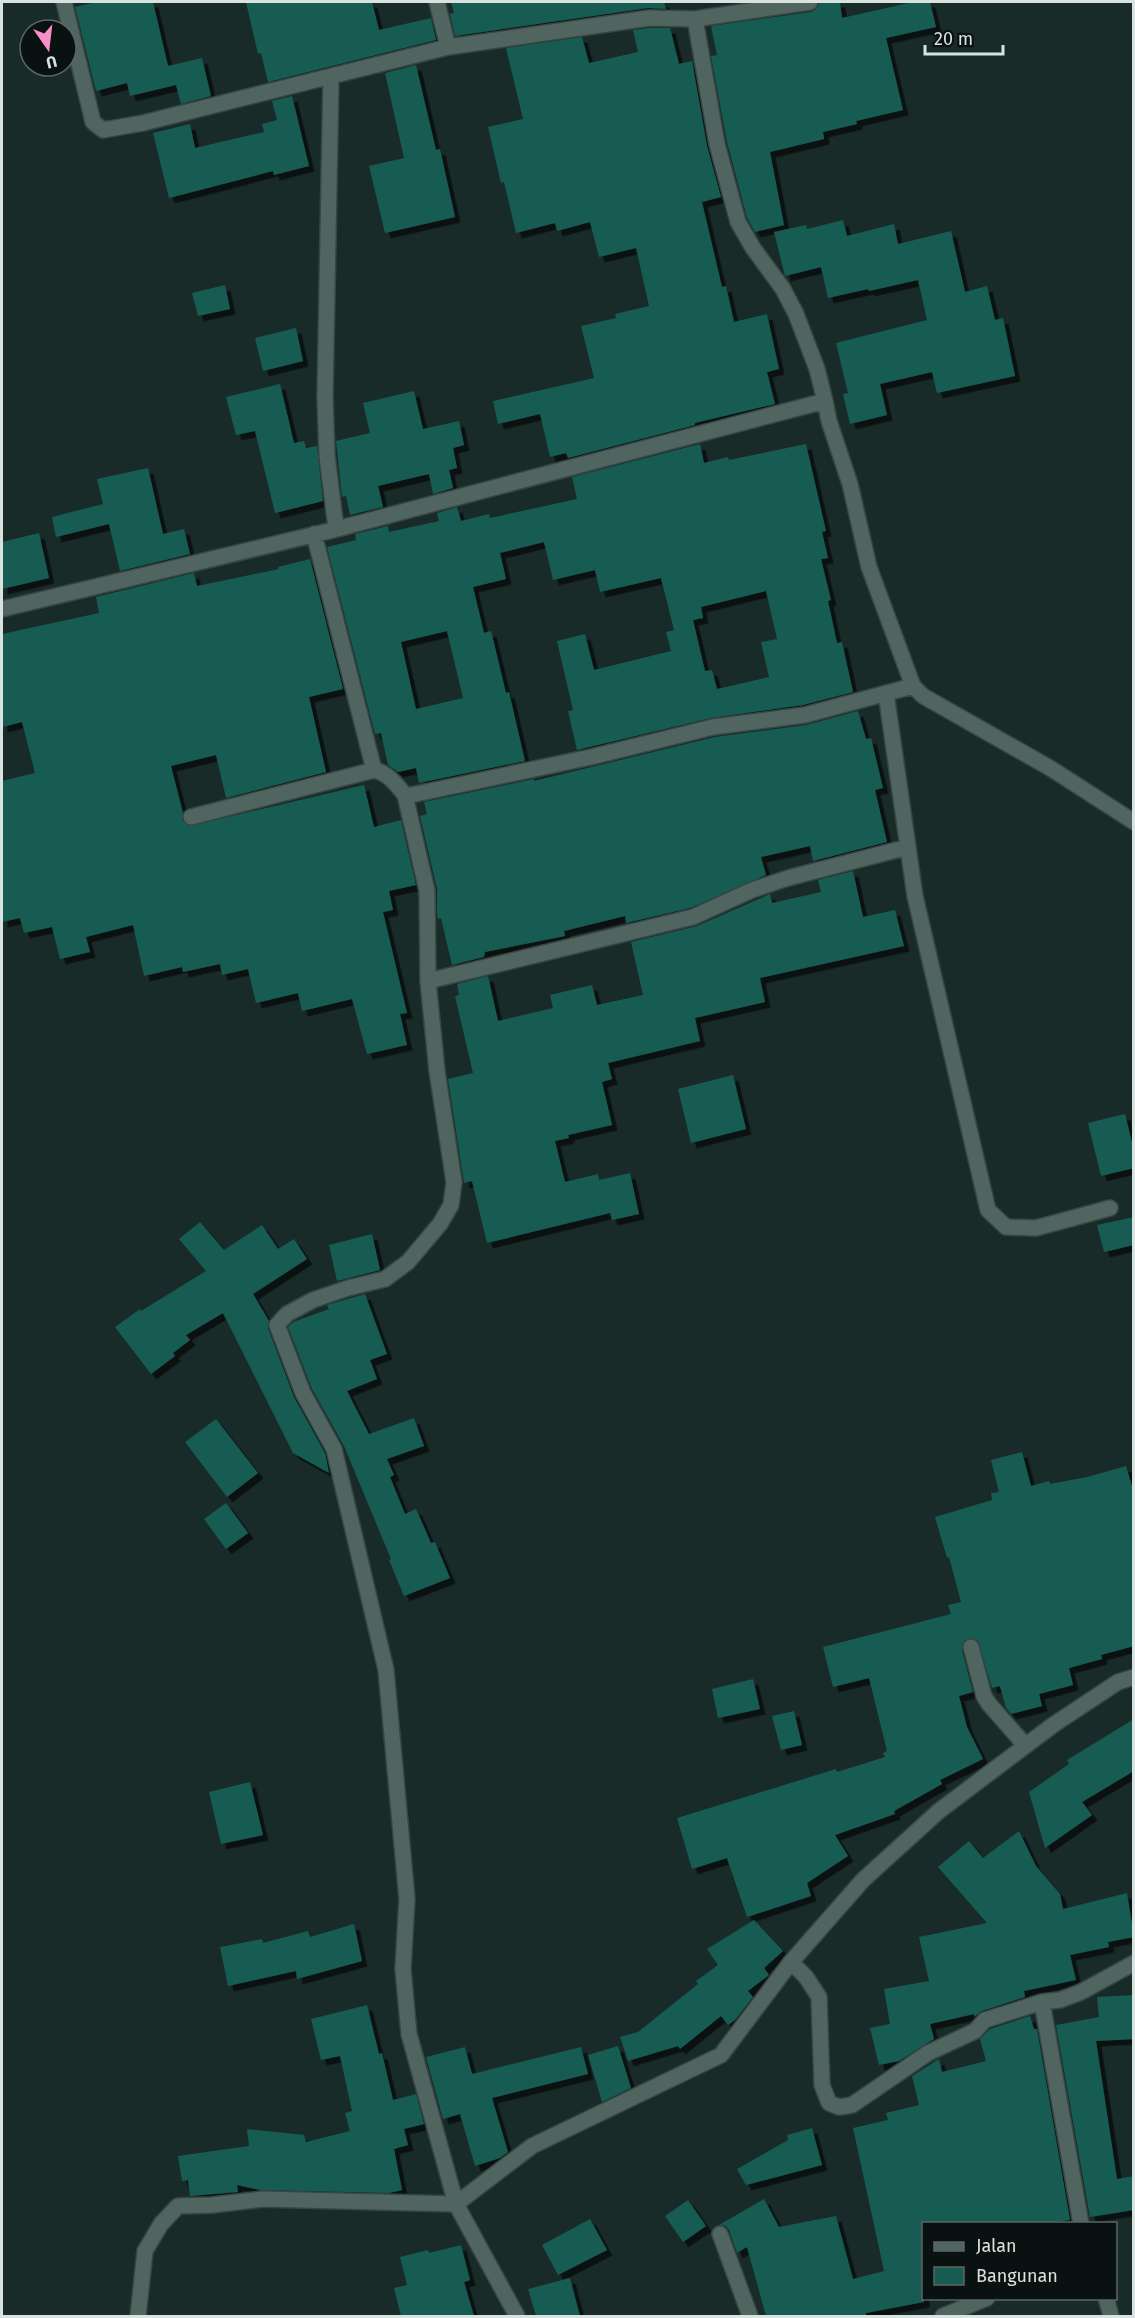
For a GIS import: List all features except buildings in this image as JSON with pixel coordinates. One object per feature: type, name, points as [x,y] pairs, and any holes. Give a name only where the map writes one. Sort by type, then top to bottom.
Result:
[{"type":"street","points":[[64,2],[93,122],[103,130],[143,123],[448,47],[649,18],[695,19],[810,2]]},
{"type":"street","points":[[436,2],[448,47]]},
{"type":"street","points":[[695,19],[717,144],[738,222],[753,248],[783,289],[796,314],[817,369],[850,484],[869,567],[913,686],[923,696],[1050,768],[1134,822]]},
{"type":"street","points":[[331,76],[325,397],[327,456],[336,528]]},
{"type":"street","points":[[2,609],[314,534],[825,401]]},
{"type":"street","points":[[314,534],[374,770]]},
{"type":"street","points":[[405,795],[591,757],[713,727],[805,715],[913,686]]},
{"type":"street","points":[[886,693],[915,896],[988,1210],[1006,1227],[1036,1228],[1110,1208]]},
{"type":"street","points":[[191,817],[374,770],[381,771],[405,795],[427,891],[428,981],[437,1071],[454,1182],[452,1204],[440,1224],[408,1262],[385,1279],[313,1300],[287,1314],[277,1325],[303,1393],[334,1449],[386,1670],[407,1899],[403,1970],[409,2034],[456,2204],[517,2316]]},
{"type":"street","points":[[428,981],[693,917],[752,890],[788,878],[908,847]]},
{"type":"street","points":[[971,1647],[988,1704],[1025,1745]]},
{"type":"street","points":[[138,2316],[145,2251],[161,2224],[178,2206],[263,2199],[456,2204],[532,2146],[721,2055],[791,1962],[863,1880],[939,1811],[1025,1745],[1118,1683],[1134,1677]]},
{"type":"street","points":[[791,1962],[806,1977],[819,1997],[822,2085],[829,2103],[839,2107],[852,2105],[928,2054],[975,2031],[985,2020],[1042,2002],[1060,2000],[1081,1992],[1134,1964]]},
{"type":"street","points":[[1042,2002],[1081,2222]]},
{"type":"street","points":[[720,2234],[750,2316]]},
{"type":"street","points":[[943,2316],[982,2300]]},
{"type":"street","points":[[1107,2300],[1111,2316]]}]
